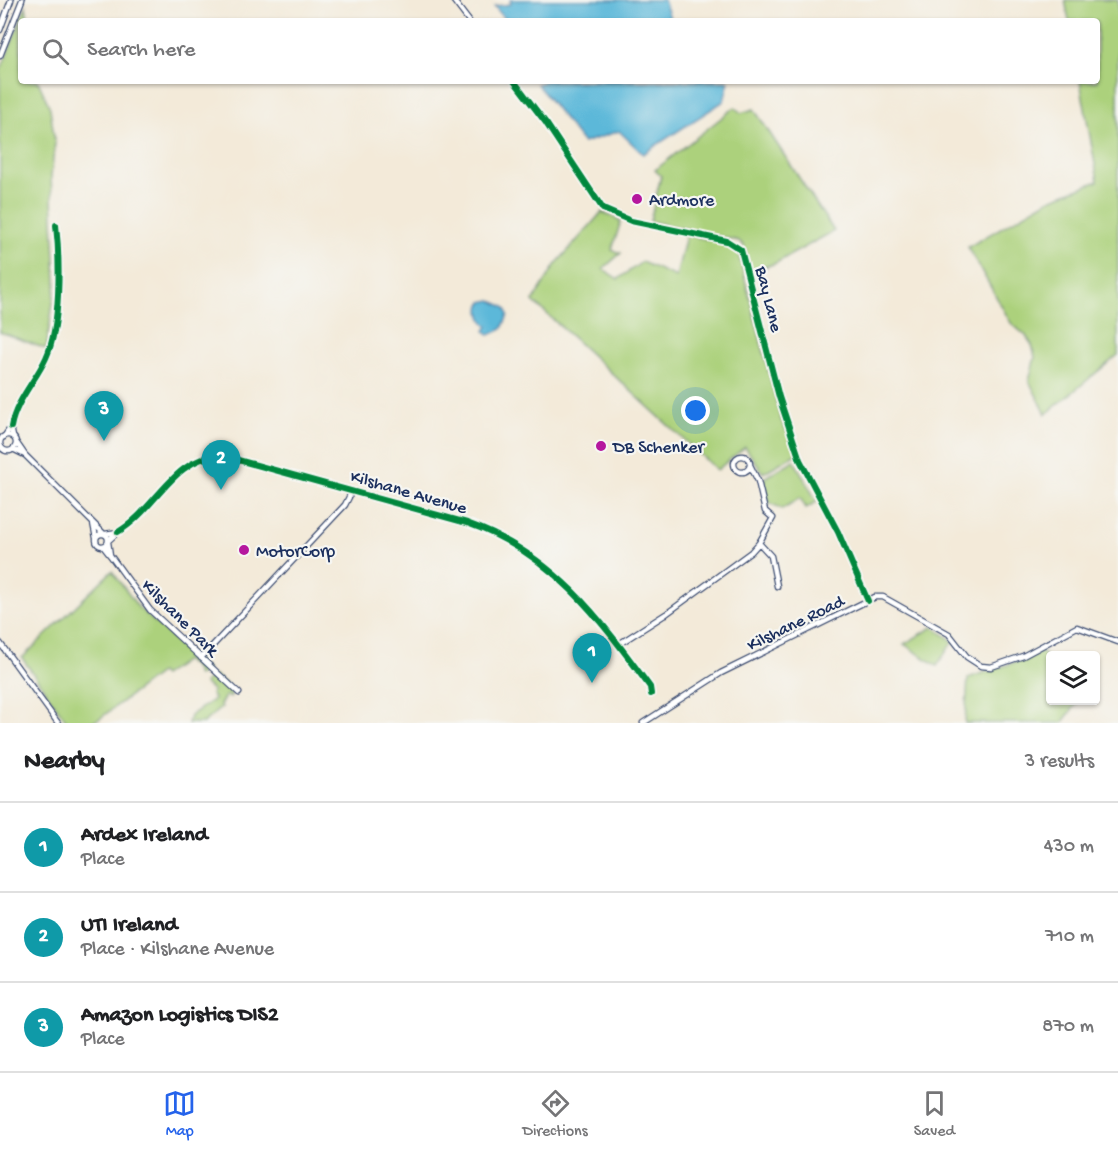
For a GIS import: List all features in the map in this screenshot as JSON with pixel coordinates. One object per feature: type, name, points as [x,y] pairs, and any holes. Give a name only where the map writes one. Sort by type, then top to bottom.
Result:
[{"type":"street","points":[[0,30],[11,0]]},
{"type":"street","points":[[0,56],[22,0]]},
{"type":"street","points":[[453,0],[468,18]]},
{"type":"street","name":"Bay Lane","points":[[516,84],[546,123],[603,209],[631,220],[727,241],[741,250],[779,397],[800,460],[838,532],[868,601]]},
{"type":"street","points":[[25,456],[13,449],[3,451],[0,443],[11,427],[14,414],[37,377],[51,344],[58,280],[56,225]]},
{"type":"street","points":[[11,427],[15,440],[25,456],[109,541]]},
{"type":"street","points":[[4,437],[15,440]]},
{"type":"street","points":[[13,449],[15,440]]},
{"type":"street","name":"Kilshane Avenue","points":[[103,546],[134,520],[186,466],[207,457],[230,456],[467,523],[503,538],[544,566],[583,599],[650,687],[651,694]]},
{"type":"street","points":[[619,644],[666,614],[759,543],[773,518],[765,511],[759,482],[752,473],[745,456],[735,458],[735,468],[752,473]]},
{"type":"street","points":[[745,471],[750,465]]},
{"type":"street","points":[[201,658],[345,505],[352,491]]},
{"type":"street","points":[[93,523],[96,538],[118,532]]},
{"type":"street","name":"Kilshane Park","points":[[96,538],[97,544],[103,546],[138,596],[239,693]]},
{"type":"street","name":"Kilshane Park","points":[[109,541],[110,555]]},
{"type":"street","points":[[759,543],[771,556],[777,586]]},
{"type":"street","name":"Kilshane Road","points":[[643,723],[721,674],[868,601],[883,597],[935,624],[958,643],[974,663],[981,666],[991,667],[1023,656],[1077,627],[1118,642]]},
{"type":"street","points":[[0,643],[58,723]]},
{"type":"green space","points":[[1065,0],[1118,0],[1118,355],[1046,414],[1029,381],[1035,357],[1032,345],[1026,336],[1011,323],[968,247],[1050,199],[1098,181],[1081,84],[1100,84],[1100,18],[1068,18]]},
{"type":"green space","points":[[26,6],[28,18],[21,18]]},
{"type":"green space","points":[[18,26],[18,84],[39,84],[50,108],[55,143],[51,176],[56,283],[46,349],[0,332],[0,72]]},
{"type":"green space","points":[[735,107],[741,113],[754,109],[834,231],[776,263],[750,272],[744,246],[739,241],[650,221],[661,176],[655,170]]},
{"type":"green space","points":[[602,212],[621,221],[612,250],[621,253],[603,269],[618,279],[642,262],[676,277],[686,235],[728,243],[737,248],[781,420],[798,453],[763,473],[745,447],[717,470],[533,301],[556,264]]},
{"type":"green space","points":[[794,460],[817,502],[806,508],[800,498],[782,509],[768,502],[764,478]]},
{"type":"green space","points":[[112,571],[138,607],[208,670],[198,676],[192,663],[189,664],[186,660],[163,676],[160,673],[99,719],[89,723],[68,723],[22,658]]},
{"type":"green space","points":[[933,627],[953,641],[937,666],[904,644]]},
{"type":"green space","points":[[1041,650],[1046,656],[1046,705],[1076,705],[1062,723],[965,723],[968,678],[1024,659]]},
{"type":"green space","points":[[215,675],[231,691],[230,698],[226,695],[220,705],[222,707],[203,723],[188,723],[190,716],[214,699],[211,693],[213,691],[204,683]]},
{"type":"water","points":[[510,0],[664,0],[670,18],[504,18],[494,6],[511,4]]},
{"type":"water","points":[[537,84],[728,84],[724,101],[643,154],[619,131],[583,143]]},
{"type":"water","points":[[491,300],[506,308],[508,315],[502,329],[489,335],[485,331],[488,326],[482,318],[480,308],[482,302]]},
{"type":"cycle path","points":[[516,84],[546,123],[603,209],[631,221],[727,241],[741,250],[779,397],[800,460],[838,532],[868,601]]},
{"type":"cycle path","points":[[11,427],[21,400],[42,366],[51,345],[57,311],[59,274],[56,225]]},
{"type":"cycle path","points":[[118,532],[143,511],[165,486],[189,465],[203,458],[220,455],[467,523],[524,551],[571,590],[612,636],[650,687],[651,694]]},
{"type":"place","name":"Ardmore","points":[[637,199]]},
{"type":"place","name":"Amazon Logistics DIS2","points":[[104,441]]},
{"type":"place","name":"DB Schenker","points":[[601,446]]},
{"type":"place","name":"UTI Ireland","points":[[221,490]]},
{"type":"place","name":"MotorCorp","points":[[244,550]]},
{"type":"place","name":"Ardex Ireland","points":[[592,683]]}]
